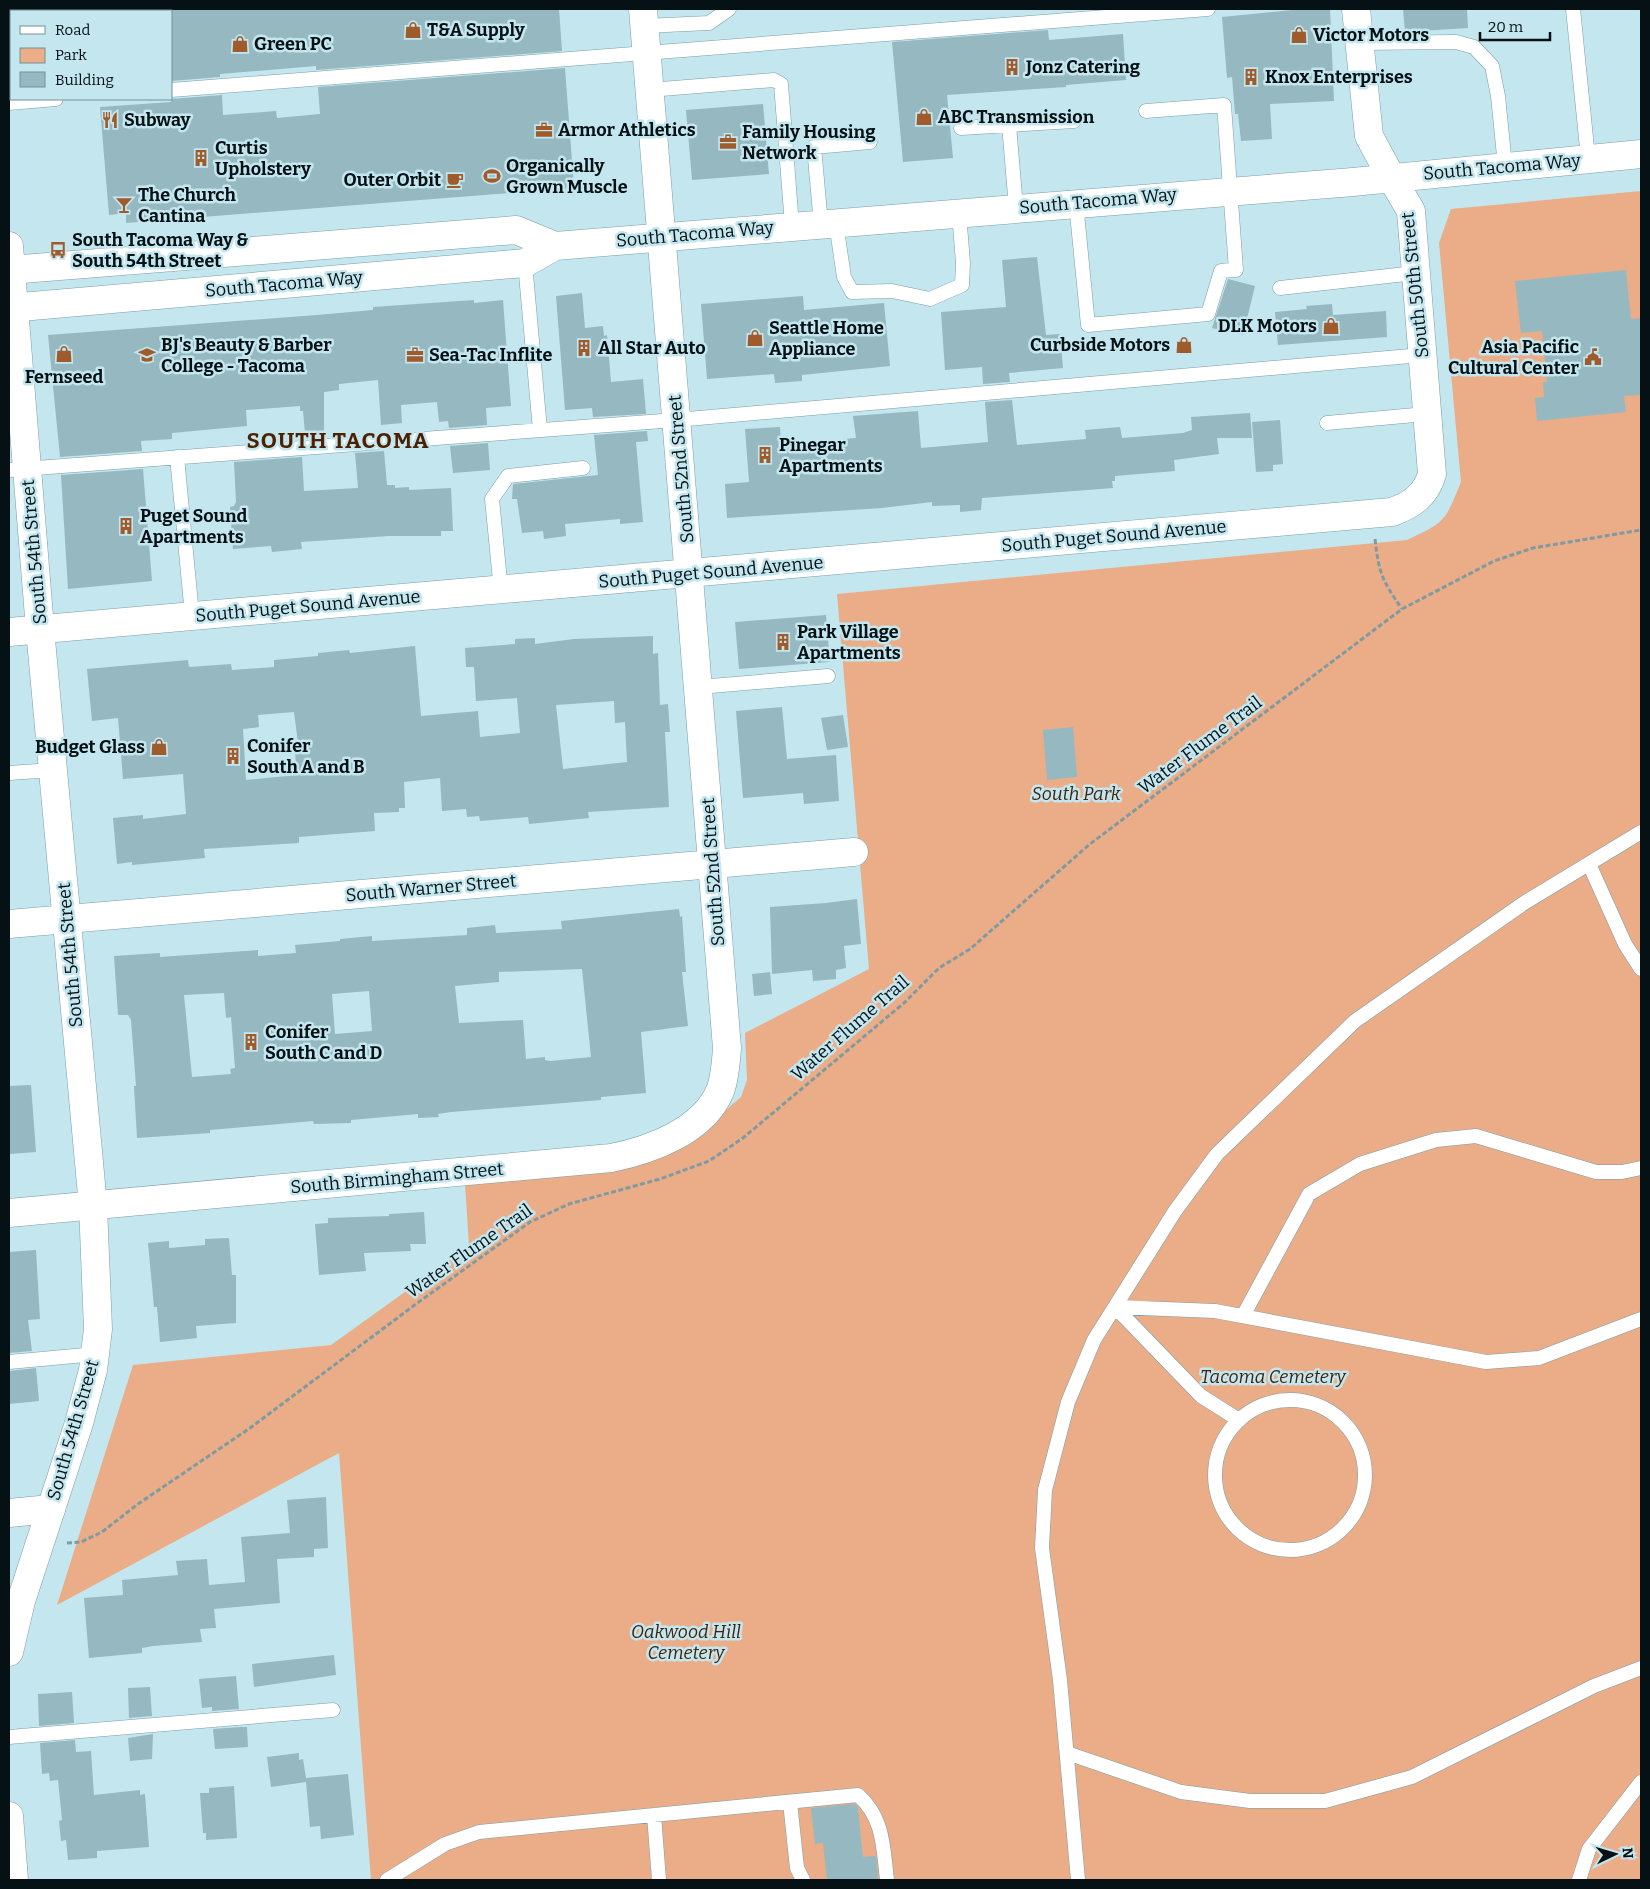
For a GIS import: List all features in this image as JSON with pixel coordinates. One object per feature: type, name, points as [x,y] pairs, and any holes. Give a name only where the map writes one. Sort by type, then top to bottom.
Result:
[{"type":"street","name":"South 50th Street","points":[[1356,9],[1369,136],[1411,211],[1432,474],[1426,489],[1412,504]]},
{"type":"street","name":"South 52nd Street","points":[[644,29],[660,238],[690,574],[727,1048]]},
{"type":"street","name":"South Tacoma Way","points":[[11,307],[525,263],[555,246],[1391,178],[1641,154]]},
{"type":"street","name":"South Tacoma Way","points":[[9,262],[516,230],[555,246]]},
{"type":"street","name":"South 54th Street","points":[[9,262],[18,469],[40,629],[67,919],[93,1206],[98,1329],[96,1354],[79,1423],[21,1601],[9,1652]]},
{"type":"street","name":"South Puget Sound Avenue","points":[[9,632],[1372,514],[1392,512],[1412,504]]},
{"type":"street","name":"South Warner Street","points":[[9,924],[854,852]]},
{"type":"street","name":"South Birmingham Street","points":[[9,1213],[594,1161],[632,1154],[667,1140],[702,1116],[713,1104],[720,1090],[727,1048]]},
{"type":"street","points":[[9,1512],[51,1509]]},
{"type":"street","points":[[9,1816],[14,1880]]},
{"type":"lane","points":[[172,90],[644,29],[709,23],[729,9]]},
{"type":"lane","points":[[1007,9],[1008,23]]},
{"type":"lane","points":[[644,29],[1008,23],[1208,9]]},
{"type":"lane","points":[[1573,9],[1588,158]]},
{"type":"lane","points":[[1360,43],[1456,42],[1474,48],[1492,66],[1498,96],[1504,166]]},
{"type":"lane","points":[[649,90],[774,80],[781,84],[792,226]]},
{"type":"lane","points":[[9,102],[40,100]]},
{"type":"lane","points":[[1076,203],[1088,325],[1208,314],[1221,271],[1236,270],[1224,104],[1146,111]]},
{"type":"lane","points":[[961,128],[1074,121]]},
{"type":"lane","points":[[1009,125],[1016,208]]},
{"type":"lane","points":[[870,142],[814,147],[828,224],[844,277],[852,292],[892,291],[930,299],[962,285],[963,263],[958,213]]},
{"type":"lane","points":[[525,263],[540,430]]},
{"type":"lane","points":[[1280,288],[1415,273]]},
{"type":"lane","points":[[18,469],[676,420],[1422,355]]},
{"type":"lane","points":[[1327,423],[1426,414]]},
{"type":"lane","points":[[177,457],[192,616]]},
{"type":"lane","points":[[500,590],[492,499],[508,476],[583,468]]},
{"type":"lane","points":[[699,687],[828,676]]},
{"type":"lane","points":[[9,773],[53,770]]},
{"type":"lane","points":[[1078,1880],[1060,1680],[1042,1548],[1045,1490],[1068,1402],[1094,1340],[1175,1211],[1217,1154],[1355,1021],[1524,903],[1641,832]]},
{"type":"lane","points":[[1589,864],[1625,944],[1641,969]]},
{"type":"lane","points":[[1243,1316],[1309,1194],[1360,1164],[1436,1140],[1476,1136],[1596,1172],[1622,1172],[1641,1168]]},
{"type":"lane","points":[[1115,1306],[1214,1311],[1486,1362],[1539,1358],[1641,1319]]},
{"type":"lane","points":[[1115,1306],[1201,1396],[1239,1420]]},
{"type":"lane","points":[[9,1362],[96,1354]]},
{"type":"lane","points":[[1284,1400],[1301,1401],[1318,1406],[1345,1424],[1355,1438],[1362,1454],[1365,1470],[1364,1487],[1360,1503],[1352,1518],[1340,1531],[1327,1541],[1312,1547],[1278,1550],[1255,1541],[1234,1526],[1225,1513],[1218,1497],[1215,1481],[1220,1448],[1228,1433],[1239,1420],[1260,1407],[1284,1400]]},
{"type":"lane","points":[[1067,1753],[1181,1792],[1250,1801],[1324,1801],[1412,1777],[1594,1686],[1641,1668]]},
{"type":"lane","points":[[9,1737],[333,1710]]},
{"type":"lane","points":[[1579,1880],[1589,1849],[1641,1782]]},
{"type":"lane","points":[[387,1880],[445,1844],[480,1832],[858,1794],[871,1806],[882,1832],[887,1880]]},
{"type":"lane","points":[[790,1802],[798,1868],[802,1880]]},
{"type":"lane","points":[[654,1815],[660,1880]]},
{"type":"path","points":[[1372,514],[1378,566],[1384,582],[1402,609]]},
{"type":"path","name":"Water Flume Trail","points":[[69,1542],[81,1542],[102,1532],[138,1504],[250,1428],[530,1222],[569,1204],[660,1179],[709,1161],[743,1138],[904,1003],[939,968],[970,949],[1090,844],[1402,609],[1494,561],[1533,548],[1641,530]]},
{"type":"green space","points":[[1641,191],[1641,1880],[371,1880],[339,1453],[57,1605],[133,1365],[331,1345],[469,1246],[465,1184],[699,1133],[741,1097],[747,1080],[745,1033],[869,969],[837,594],[1407,540],[1430,529],[1443,519],[1447,513],[1461,482],[1439,243],[1451,209]]},
{"type":"building","points":[[559,9],[562,51],[316,70],[316,66],[220,74],[220,77],[172,81],[171,10]]},
{"type":"building","points":[[1302,9],[1330,9],[1334,101],[1270,104],[1272,139],[1241,141],[1238,114],[1235,114],[1232,77],[1227,78],[1222,17]]},
{"type":"building","points":[[1403,9],[1467,9],[1468,28],[1405,32]]},
{"type":"building","points":[[1048,30],[1049,40],[1123,34],[1126,80],[1066,85],[1066,87],[947,95],[953,158],[903,162],[892,42]]},
{"type":"building","points":[[565,68],[574,188],[126,223],[126,213],[109,215],[100,107],[171,102],[172,99],[222,95],[223,115],[276,111],[277,118],[320,114],[318,87]]},
{"type":"building","name":"Family Housing Network","points":[[763,104],[769,174],[692,180],[686,110]]},
{"type":"building","points":[[1037,257],[1046,335],[1060,334],[1063,368],[1009,373],[1010,382],[983,384],[982,367],[945,370],[941,312],[1006,307],[1002,260]]},
{"type":"building","name":"Asia Pacific Cultural Center","points":[[1626,270],[1631,319],[1641,318],[1641,395],[1624,396],[1626,412],[1537,421],[1535,398],[1544,397],[1543,382],[1547,382],[1542,331],[1521,333],[1515,281]]},
{"type":"building","points":[[1228,279],[1255,286],[1243,335],[1212,328]]},
{"type":"building","name":"All Star Auto","points":[[582,293],[585,328],[603,326],[604,336],[607,335],[611,382],[643,379],[646,414],[593,417],[592,408],[565,410],[556,296]]},
{"type":"building","name":"Seattle Home Appliance","points":[[803,296],[804,310],[884,303],[890,366],[802,375],[802,381],[775,383],[774,374],[707,379],[701,304]]},
{"type":"building","points":[[474,300],[474,303],[503,300],[511,406],[486,408],[487,425],[449,428],[448,421],[439,422],[437,402],[401,405],[402,423],[381,425],[378,380],[339,384],[339,390],[324,392],[324,431],[305,433],[303,411],[300,411],[300,406],[246,410],[247,426],[172,433],[172,439],[141,441],[142,451],[60,457],[48,335],[317,315],[373,310],[373,307]]},
{"type":"building","name":"DLK Motors","points":[[1332,304],[1333,315],[1386,311],[1387,337],[1278,345],[1275,312],[1307,309],[1306,306]]},
{"type":"building","points":[[1012,400],[1017,445],[1086,439],[1085,430],[1120,427],[1122,438],[1183,433],[1192,430],[1191,417],[1250,413],[1252,438],[1217,438],[1219,454],[1174,460],[1175,471],[1115,476],[1115,481],[1112,481],[1113,488],[982,498],[981,510],[960,512],[960,505],[932,506],[932,502],[882,508],[727,518],[725,484],[749,482],[745,429],[780,427],[781,444],[856,438],[853,416],[918,411],[921,448],[988,442],[985,402]]},
{"type":"building","points":[[1280,420],[1283,464],[1273,465],[1273,471],[1256,472],[1252,422]]},
{"type":"building","points":[[647,431],[648,441],[636,442],[643,522],[620,524],[620,519],[565,524],[566,536],[544,539],[543,531],[522,533],[517,499],[512,499],[513,484],[598,475],[594,435]]},
{"type":"building","points":[[488,443],[490,470],[453,473],[450,446]]},
{"type":"building","points":[[384,451],[387,485],[395,485],[395,488],[409,487],[409,490],[451,488],[453,531],[441,531],[441,536],[389,536],[301,542],[302,549],[272,552],[271,546],[233,549],[230,507],[234,506],[236,502],[234,462],[302,457],[304,491],[358,488],[355,453]]},
{"type":"building","points":[[143,469],[152,581],[68,589],[61,475]]},
{"type":"building","name":"Park Village Apartments","points":[[826,615],[830,662],[739,669],[735,622]]},
{"type":"building","points":[[653,636],[653,654],[658,653],[660,705],[668,704],[670,732],[665,732],[669,807],[588,812],[589,818],[529,824],[528,817],[480,821],[479,816],[467,817],[466,809],[442,811],[440,778],[404,782],[405,808],[399,808],[399,812],[374,813],[375,831],[299,837],[299,843],[204,849],[205,858],[132,865],[132,862],[117,864],[113,818],[143,815],[143,819],[186,814],[183,774],[123,779],[118,718],[92,721],[87,669],[188,660],[189,667],[231,664],[232,670],[274,667],[274,660],[318,656],[318,653],[349,650],[350,653],[415,646],[421,716],[478,711],[480,737],[520,733],[517,698],[476,701],[474,667],[466,667],[465,648],[515,644],[515,639],[535,638],[535,644],[574,639]],"holes":[[[614,701],[615,723],[625,722],[627,762],[563,769],[556,705]],[[294,712],[299,751],[295,752],[297,775],[246,780],[243,729],[259,727],[258,715]]]},
{"type":"building","name":"Park Village Apartments","points":[[782,707],[787,759],[836,755],[839,801],[804,804],[803,793],[743,798],[736,711]]},
{"type":"building","points":[[843,715],[848,747],[827,750],[821,718]]},
{"type":"building","points":[[1073,727],[1077,777],[1047,780],[1043,730]]},
{"type":"building","points":[[857,899],[861,944],[844,946],[846,968],[836,970],[836,979],[813,981],[812,970],[772,974],[770,907]]},
{"type":"building","points":[[679,909],[680,917],[682,916],[686,972],[682,972],[688,1026],[641,1032],[646,1093],[601,1097],[601,1100],[451,1112],[438,1114],[439,1117],[418,1118],[418,1114],[351,1120],[351,1123],[314,1124],[313,1121],[210,1130],[210,1133],[137,1138],[134,1086],[136,1086],[131,1020],[128,1015],[118,1015],[114,956],[160,953],[160,957],[258,950],[258,956],[296,953],[295,945],[340,941],[340,939],[372,936],[372,941],[467,935],[467,928],[495,925],[496,933],[562,929],[561,921]],"holes":[[[582,969],[591,1057],[550,1061],[545,1060],[545,1057],[526,1059],[523,1020],[459,1023],[455,986],[499,982],[499,972]],[[369,991],[372,1031],[335,1034],[332,994]],[[224,993],[226,1018],[231,1017],[235,1068],[230,1069],[231,1074],[192,1077],[184,995]]]},
{"type":"building","points":[[770,972],[772,994],[754,996],[752,974]]},
{"type":"building","points":[[31,1085],[36,1152],[9,1154],[9,1086]]},
{"type":"building","points":[[424,1212],[426,1244],[410,1244],[411,1251],[364,1253],[366,1271],[319,1275],[315,1224],[328,1223],[328,1218],[389,1216],[389,1214]]},
{"type":"building","points":[[229,1238],[232,1275],[236,1275],[236,1323],[196,1326],[197,1338],[160,1342],[157,1307],[154,1307],[148,1243],[169,1241],[169,1248],[205,1245],[205,1239]]},
{"type":"building","points":[[36,1250],[40,1319],[28,1320],[32,1351],[9,1353],[9,1252]]},
{"type":"building","points":[[36,1368],[39,1401],[9,1404],[9,1371]]},
{"type":"building","points":[[326,1497],[328,1548],[314,1549],[314,1557],[277,1559],[280,1603],[214,1609],[216,1628],[200,1629],[202,1642],[153,1646],[142,1648],[142,1653],[89,1658],[84,1598],[123,1595],[122,1580],[178,1575],[176,1561],[207,1559],[209,1585],[245,1582],[241,1537],[290,1533],[287,1500]]},
{"type":"building","points":[[334,1655],[336,1675],[254,1687],[252,1664]]},
{"type":"building","points":[[236,1676],[239,1709],[212,1711],[212,1707],[202,1708],[199,1679]]},
{"type":"building","points":[[150,1687],[152,1716],[129,1718],[128,1688]]},
{"type":"building","points":[[72,1692],[74,1723],[39,1726],[38,1694]]},
{"type":"building","points":[[247,1727],[248,1747],[215,1749],[213,1729]]},
{"type":"building","points":[[153,1734],[152,1759],[130,1761],[128,1738]]},
{"type":"building","points":[[75,1740],[76,1752],[91,1751],[94,1795],[140,1790],[140,1795],[145,1794],[149,1847],[97,1851],[97,1858],[68,1860],[66,1840],[61,1841],[59,1821],[62,1820],[58,1780],[50,1781],[49,1773],[42,1774],[40,1743]]},
{"type":"building","points":[[299,1753],[299,1760],[303,1759],[306,1778],[348,1774],[354,1835],[321,1839],[320,1826],[310,1827],[306,1782],[271,1787],[267,1757]]},
{"type":"building","points":[[234,1786],[237,1838],[206,1840],[206,1833],[203,1833],[200,1793],[209,1793],[209,1788]]},
{"type":"building","points":[[855,1804],[858,1808],[863,1857],[876,1856],[878,1880],[827,1880],[823,1843],[815,1844],[811,1808]]},
{"type":"place","name":"T&A Supply","points":[[413,30]]},
{"type":"place","name":"Victor Motors","points":[[1299,35]]},
{"type":"place","name":"Green PC","points":[[240,44]]},
{"type":"place","name":"Jonz Catering","points":[[1012,67]]},
{"type":"place","name":"Knox Enterprises","points":[[1251,77]]},
{"type":"place","name":"ABC Transmission","points":[[924,117]]},
{"type":"place","name":"Subway","points":[[110,120]]},
{"type":"place","name":"Armor Athletics","points":[[544,130]]},
{"type":"place","name":"Family Housing Network","points":[[728,142]]},
{"type":"place","name":"Curtis Upholstery","points":[[201,158]]},
{"type":"place","name":"Organically Grown Muscle","points":[[492,176]]},
{"type":"place","name":"Outer Orbit","points":[[455,180]]},
{"type":"place","name":"The Church Cantina","points":[[124,205]]},
{"type":"place","name":"South Tacoma Way & South 54th Street","points":[[58,250]]},
{"type":"place","name":"DLK Motors","points":[[1331,326]]},
{"type":"place","name":"Seattle Home Appliance","points":[[755,338]]},
{"type":"place","name":"Curbside Motors","points":[[1184,345]]},
{"type":"place","name":"All Star Auto","points":[[584,348]]},
{"type":"place","name":"Fernseed","points":[[64,354]]},
{"type":"place","name":"BJ's Beauty & Barber College - Tacoma","points":[[147,355]]},
{"type":"place","name":"Sea-Tac Inflite","points":[[415,355]]},
{"type":"place","name":"Asia Pacific Cultural Center","points":[[1593,357]]},
{"type":"place","name":"Pinegar Apartments","points":[[765,455]]},
{"type":"place","name":"Puget Sound Apartments","points":[[126,526]]},
{"type":"place","name":"Park Village Apartments","points":[[783,642]]},
{"type":"place","name":"Budget Glass","points":[[159,747]]},
{"type":"place","name":"Conifer South A and B","points":[[233,756]]},
{"type":"place","name":"Conifer South C and D","points":[[251,1042]]},
{"type":"district","name":"SOUTH TACOMA","points":[[338,440]]},
{"type":"park label","name":"South Park","points":[[1076,794]]},
{"type":"park label","name":"Tacoma Cemetery","points":[[1273,1377]]},
{"type":"park label","name":"Oakwood Hill Cemetery","points":[[686,1642]]}]
